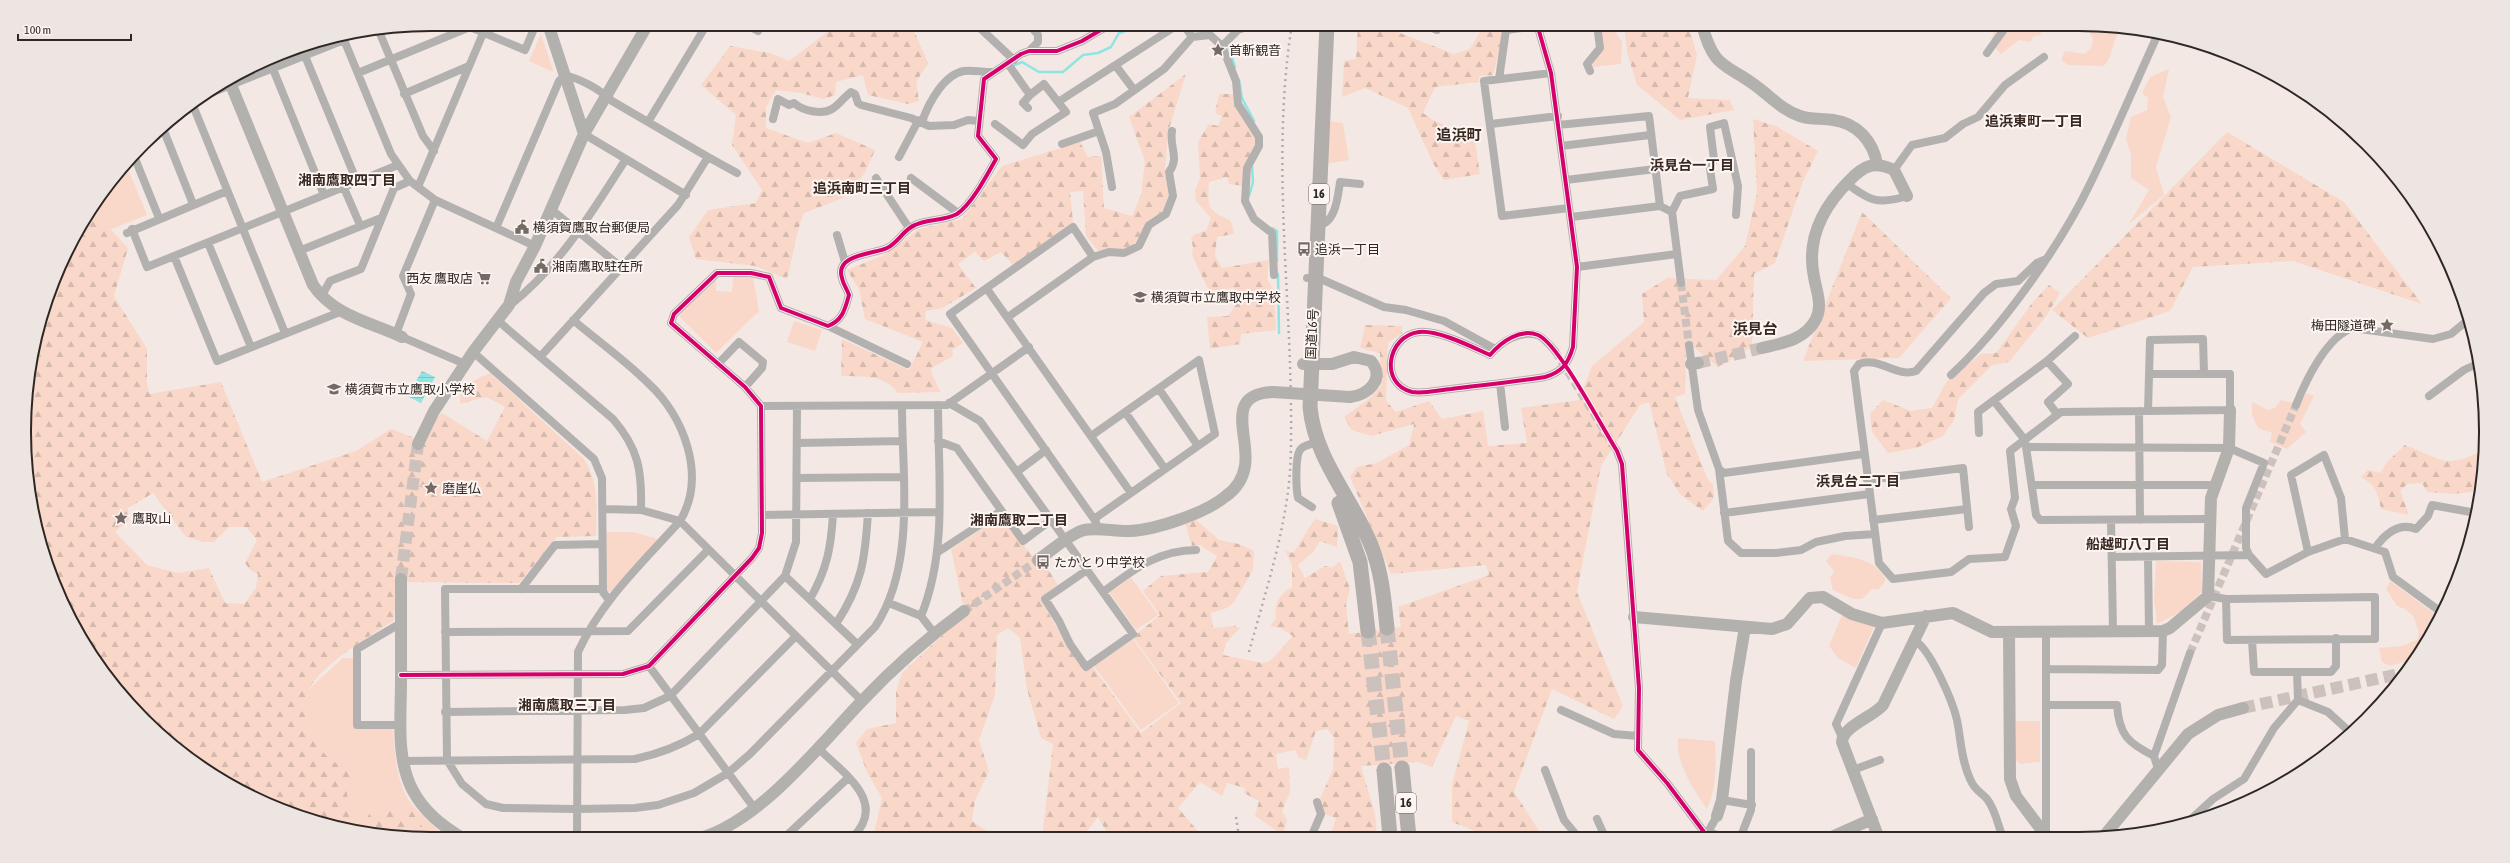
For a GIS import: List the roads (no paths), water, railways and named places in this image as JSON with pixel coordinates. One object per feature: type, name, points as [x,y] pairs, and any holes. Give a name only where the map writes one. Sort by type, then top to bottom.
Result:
[{"type":"highway","name":"国道16号","points":[[1319,31],[1311,278],[1307,364],[1302,406],[1311,444],[1342,508],[1360,562],[1368,631]]},
{"type":"highway","name":"国道16号","points":[[1311,278],[1317,225],[1328,31]]},
{"type":"highway","name":"国道16号","points":[[1307,364],[1313,428],[1323,457],[1371,544],[1383,588],[1387,628]]},
{"type":"highway","name":"16","points":[[1402,768],[1409,832]]},
{"type":"highway","name":"16","points":[[1384,770],[1390,832]]},
{"type":"highway","name":"16","points":[[1389,821],[1393,824],[1401,825],[1405,823],[1407,816]]},
{"type":"street","points":[[358,73],[460,31]]},
{"type":"street","points":[[479,31],[525,50],[533,31]]},
{"type":"street","points":[[550,31],[584,134],[686,195]]},
{"type":"street","points":[[509,305],[516,282],[535,246],[584,134],[644,31]]},
{"type":"street","points":[[648,122],[703,31]]},
{"type":"street","points":[[983,31],[1011,62],[1030,95]]},
{"type":"street","points":[[845,262],[865,252],[887,248],[909,228],[916,224],[942,219],[958,213],[978,190],[996,159],[978,136],[984,79],[992,72],[1029,51],[1038,42],[1038,35],[1035,31]]},
{"type":"street","points":[[1029,51],[1057,52],[1082,41],[1099,31]]},
{"type":"street","points":[[1058,102],[1168,31]]},
{"type":"street","points":[[1188,31],[1192,37]]},
{"type":"street","points":[[1222,46],[1237,31]]},
{"type":"street","points":[[1499,78],[1506,31]]},
{"type":"street","points":[[1539,31],[1551,73],[1558,116],[1577,267],[1573,347],[1564,367],[1556,374],[1545,377],[1500,383],[1414,392],[1398,384],[1390,369],[1391,353],[1395,346],[1409,335],[1418,332],[1437,334],[1490,355],[1495,349],[1518,334],[1530,334],[1543,338],[1555,351]]},
{"type":"street","points":[[1590,71],[1587,64],[1600,48],[1597,31]]},
{"type":"street","points":[[1704,31],[1711,50],[1726,68],[1760,89],[1778,106],[1789,112],[1802,117],[1844,122],[1854,127],[1869,142],[1877,164]]},
{"type":"street","points":[[1987,53],[2003,31]]},
{"type":"street","points":[[418,187],[483,33]]},
{"type":"street","points":[[380,34],[423,136],[434,151]]},
{"type":"street","points":[[1112,187],[1106,152],[1093,114],[1115,104],[1164,69],[1192,37],[1210,35],[1222,46],[1236,81],[1238,104],[1259,137],[1259,146],[1247,168],[1245,201],[1254,220],[1272,233],[1274,275]]},
{"type":"street","points":[[1951,375],[1977,351],[2044,260],[2090,184],[2156,39]]},
{"type":"street","points":[[344,41],[391,154],[410,181],[435,200],[535,246]]},
{"type":"street","points":[[242,79],[273,69],[328,45]]},
{"type":"street","points":[[305,56],[357,182]]},
{"type":"street","points":[[1894,170],[1912,145],[1945,138],[1963,124],[1978,117],[2005,85],[2044,57]]},
{"type":"street","points":[[404,94],[469,66]]},
{"type":"street","points":[[1116,66],[1134,90]]},
{"type":"street","points":[[273,69],[324,195]]},
{"type":"street","points":[[899,157],[918,121],[923,119],[930,101],[952,77],[963,71],[992,72]]},
{"type":"street","points":[[1551,73],[1499,78],[1484,81],[1491,124],[1502,216],[1569,208]]},
{"type":"street","points":[[565,75],[573,77],[736,173]]},
{"type":"street","points":[[496,228],[559,80],[565,75]]},
{"type":"street","points":[[995,124],[1023,145],[1032,134],[1066,112],[1044,84],[1030,95],[1023,103],[1028,108]]},
{"type":"street","points":[[230,86],[313,285],[321,297],[340,312],[465,364]]},
{"type":"street","points":[[773,119],[778,99],[789,105],[794,103],[799,108],[817,112],[831,110],[851,92],[855,94],[858,103],[861,105],[918,121],[929,126],[954,125],[968,120],[979,121]]},
{"type":"street","points":[[194,109],[285,334]]},
{"type":"street","points":[[1491,124],[1558,116]]},
{"type":"street","points":[[1558,125],[1648,116],[1660,206]]},
{"type":"street","points":[[1681,283],[1672,212],[1680,196],[1713,189],[1710,169],[1714,160],[1710,127],[1724,123],[1738,186],[1736,215]]},
{"type":"street","points":[[1062,144],[1099,131]]},
{"type":"street","points":[[1008,317],[1093,257],[1109,252],[1124,253],[1139,246],[1149,225],[1166,214],[1173,196],[1169,172],[1174,166],[1176,157],[1172,131]]},
{"type":"street","points":[[165,132],[193,204]]},
{"type":"street","points":[[1561,146],[1650,135]]},
{"type":"street","points":[[540,357],[686,195],[708,157]]},
{"type":"street","points":[[418,444],[434,411],[473,352],[509,305],[532,287],[579,232],[626,159]]},
{"type":"street","points":[[136,161],[159,218]]},
{"type":"street","points":[[1762,348],[1794,339],[1803,334],[1817,317],[1818,297],[1812,264],[1814,236],[1824,211],[1846,183],[1860,171],[1877,164],[1894,170],[1907,196],[1888,202],[1875,201],[1846,183]]},
{"type":"street","points":[[227,191],[130,231],[147,267],[284,213],[398,165]]},
{"type":"street","points":[[1566,180],[1655,169]]},
{"type":"street","points":[[876,178],[909,228]]},
{"type":"street","points":[[912,178],[958,213]]},
{"type":"street","points":[[321,297],[330,282],[360,269],[394,188],[410,181]]},
{"type":"street","points":[[1317,225],[1328,220],[1334,211],[1340,182],[1360,184]]},
{"type":"street","points":[[344,188],[360,225]]},
{"type":"street","points":[[399,336],[412,294],[403,276],[435,200]]},
{"type":"street","points":[[1570,217],[1660,206],[1672,212]]},
{"type":"street","points":[[551,209],[621,267]]},
{"type":"street","points":[[299,251],[360,225],[381,218]]},
{"type":"street","points":[[1093,257],[1073,227],[950,314],[1046,450],[1096,525]]},
{"type":"street","points":[[828,326],[842,316],[849,295],[842,279],[841,272],[845,262],[837,235]]},
{"type":"street","points":[[208,243],[251,347]]},
{"type":"street","points":[[1577,267],[1677,254]]},
{"type":"street","points":[[174,256],[218,361],[340,312]]},
{"type":"street","points":[[2044,260],[2037,263],[2018,281],[1996,284],[1984,293],[1916,372],[1910,374],[1874,362],[1859,364],[1854,372],[1853,379],[1879,563],[1893,579],[1951,572],[1969,560],[2005,557],[2016,526],[2011,509],[2015,498],[2010,451],[2026,444],[2060,412],[2230,410]]},
{"type":"street","points":[[401,675],[631,673],[649,666],[736,577],[759,548],[762,515],[761,406],[745,387],[671,323],[674,314],[681,306],[717,273],[752,273],[769,277],[781,308],[828,326],[908,364]]},
{"type":"street","points":[[1311,278],[1323,280],[1384,307],[1406,310],[1444,320],[1495,349]]},
{"type":"street","points":[[987,289],[1131,493]]},
{"type":"street","points":[[497,320],[613,419],[624,432],[634,449],[642,479],[641,510]]},
{"type":"street","points":[[573,320],[649,383],[671,413],[681,431],[692,467],[692,493],[688,508],[680,521],[609,600],[587,632],[578,652],[577,832]]},
{"type":"street","points":[[2296,405],[2306,381],[2333,341],[2344,331],[2353,328],[2433,339],[2451,334],[2464,323]]},
{"type":"street","points":[[1979,433],[1978,412],[2047,361],[2075,336]]},
{"type":"street","points":[[2148,411],[2150,340],[2203,339],[2204,374]]},
{"type":"street","points":[[718,364],[739,342],[762,362],[762,368],[745,387]]},
{"type":"street","points":[[1689,345],[1695,364],[1698,410],[1719,469],[1728,541],[1741,553],[1776,553],[1801,550],[1816,542],[1844,536],[1875,534]]},
{"type":"street","points":[[761,406],[902,406],[938,405],[949,403],[1029,347]]},
{"type":"street","points":[[473,352],[594,459],[602,478],[603,589],[609,600]]},
{"type":"street","points":[[1096,525],[1144,530],[1213,506],[1227,496],[1239,482],[1245,465],[1242,414],[1246,403],[1259,392],[1350,397],[1365,394],[1375,383],[1376,371],[1371,361],[1354,357],[1332,364],[1307,364]]},
{"type":"street","points":[[1038,560],[1083,530],[1096,525],[1131,493],[1215,434],[1199,360],[1091,436]]},
{"type":"street","points":[[2047,361],[2068,384],[2048,402],[2057,414]]},
{"type":"street","points":[[2429,396],[2464,370],[2473,366]]},
{"type":"street","points":[[1634,617],[1745,627],[1780,628],[1787,624],[1810,598],[1823,597],[1852,614],[1882,622],[1953,613],[1992,632],[2162,631],[2170,628],[2208,596],[2211,498],[2229,448],[2230,374],[2149,374]]},
{"type":"street","points":[[1500,383],[1505,427]]},
{"type":"street","points":[[1159,389],[1198,446]]},
{"type":"street","points":[[1994,401],[2026,444],[2036,515],[2040,520],[2210,519]]},
{"type":"street","points":[[949,403],[980,421],[1018,470],[1051,520],[1067,540],[1132,634],[1086,667],[1070,644],[1059,621],[1045,599],[1087,570]]},
{"type":"street","points":[[921,616],[930,593],[938,552],[938,405]]},
{"type":"street","points":[[603,589],[445,589],[445,712],[447,760],[462,784],[486,804],[503,808],[635,808],[658,805],[694,793],[728,773],[874,627],[889,603],[902,553],[902,406]]},
{"type":"street","points":[[445,712],[625,710],[644,708],[670,696],[762,602],[785,576],[796,542],[798,514],[797,407]]},
{"type":"street","points":[[2139,411],[2140,520]]},
{"type":"street","points":[[1125,412],[1165,469]]},
{"type":"street","points":[[798,443],[902,441]]},
{"type":"street","points":[[938,441],[957,448],[1023,541],[1051,520]]},
{"type":"street","points":[[1311,444],[1302,448],[1298,454],[1297,487],[1298,498],[1312,507]]},
{"type":"street","points":[[2026,444],[2229,448],[2264,463],[2246,508],[2246,548],[2249,555],[2266,574],[2308,552],[2345,539],[2385,552],[2393,578],[2438,610]]},
{"type":"street","points":[[1018,470],[1046,450]]},
{"type":"street","points":[[1617,451],[1622,464],[1639,688],[1638,750],[1704,832]]},
{"type":"street","points":[[1719,469],[1724,473],[1864,454]]},
{"type":"street","points":[[2308,552],[2292,475],[2324,455],[2341,498],[2345,539]]},
{"type":"street","points":[[1867,480],[1963,468],[1969,527]]},
{"type":"street","points":[[798,478],[902,477]]},
{"type":"street","points":[[2032,485],[2215,485]]},
{"type":"street","points":[[1724,513],[1869,494]]},
{"type":"street","points":[[2375,548],[2384,536],[2395,529],[2408,526],[2416,529],[2428,516],[2432,505],[2471,512]]},
{"type":"street","points":[[603,509],[641,510],[680,521],[862,701]]},
{"type":"street","points":[[1873,520],[1967,509]]},
{"type":"street","points":[[938,552],[1001,511]]},
{"type":"street","points":[[762,515],[938,512]]},
{"type":"street","points":[[836,624],[849,604],[862,573],[866,558],[868,513]]},
{"type":"street","points":[[810,599],[826,569],[831,547],[833,514]]},
{"type":"street","points":[[2111,520],[2113,631]]},
{"type":"street","points":[[522,589],[555,545],[602,544]]},
{"type":"street","points":[[445,632],[628,631],[708,550]]},
{"type":"street","points":[[1103,592],[1143,563],[1157,556],[1182,550],[1196,550]]},
{"type":"street","points":[[2112,557],[2249,555]]},
{"type":"street","points":[[2148,557],[2149,631]]},
{"type":"street","points":[[785,576],[857,644]]},
{"type":"street","points":[[401,579],[401,725],[403,761],[413,790],[423,806],[433,818],[454,832]]},
{"type":"street","points":[[2208,596],[2226,599],[2375,598],[2375,639],[2336,638],[2227,640],[2226,599]]},
{"type":"street","points":[[889,603],[921,616],[934,633]]},
{"type":"street","points":[[713,832],[755,809],[818,748],[862,701],[934,633],[964,611]]},
{"type":"street","points":[[1842,736],[1848,730],[1876,713],[1883,705],[1926,616]]},
{"type":"street","points":[[1876,832],[1842,742],[1842,736],[1836,724],[1882,622]]},
{"type":"street","points":[[401,623],[357,649],[357,725],[401,725]]},
{"type":"street","points":[[1707,832],[1717,816],[1722,800],[1736,681],[1745,627]]},
{"type":"street","points":[[2047,669],[2158,670],[2162,665],[2162,631]]},
{"type":"street","points":[[2046,632],[2046,832]]},
{"type":"street","points":[[2008,633],[2010,779],[2016,796],[2043,832]]},
{"type":"street","points":[[403,761],[635,759],[680,746],[699,734],[796,636]]},
{"type":"street","points":[[2252,640],[2254,672],[2331,672],[2336,666],[2336,638]]},
{"type":"street","points":[[1914,640],[1921,644],[1942,681],[1956,719],[1962,760],[1975,790],[1987,798],[2001,832]]},
{"type":"street","points":[[2158,769],[2154,756],[2190,653]]},
{"type":"street","points":[[649,666],[755,809]]},
{"type":"street","points":[[2197,814],[2213,799],[2244,779],[2274,728],[2298,700],[2297,672]]},
{"type":"street","points":[[2298,700],[2328,712],[2347,729]]},
{"type":"street","points":[[2047,705],[2116,705],[2118,722],[2133,746],[2154,756]]},
{"type":"street","points":[[2108,831],[2177,745],[2202,723],[2218,715],[2243,708]]},
{"type":"street","points":[[1561,710],[1614,734],[1638,736]]},
{"type":"street","points":[[818,748],[862,792],[867,816],[858,832]]},
{"type":"street","points":[[1742,832],[1752,805],[1751,752]]},
{"type":"street","points":[[1853,770],[1880,760]]},
{"type":"street","points":[[1546,770],[1564,820],[1574,832]]},
{"type":"street","points":[[790,832],[848,778]]},
{"type":"street","points":[[1722,800],[1752,805]]},
{"type":"street","points":[[1313,832],[1321,814],[1317,802]]},
{"type":"street","points":[[1597,819],[1602,832]]},
{"type":"street","points":[[1844,832],[1872,820]]},
{"type":"water","points":[[422,371],[435,377],[421,403],[407,396]]},
{"type":"waterway","points":[[1015,65],[1022,62],[1039,72],[1063,72],[1083,55],[1098,53],[1111,47],[1119,33],[1125,31]]},
{"type":"waterway","points":[[1228,44],[1235,67]]},
{"type":"waterway","points":[[1239,80],[1242,98],[1254,121]]},
{"type":"waterway","points":[[1249,196],[1253,182],[1252,166]]},
{"type":"waterway","points":[[1272,228],[1277,231],[1277,261]]},
{"type":"waterway","points":[[1278,274],[1279,333]]},
{"type":"tunnel","points":[[1681,283],[1689,345]]},
{"type":"tunnel","points":[[1698,363],[1762,348]]},
{"type":"tunnel","points":[[1555,351],[1617,451]]},
{"type":"tunnel","points":[[2190,653],[2296,405]]},
{"type":"tunnel","points":[[401,579],[418,444]]},
{"type":"tunnel","points":[[964,611],[1038,560]]},
{"type":"tunnel","points":[[1387,628],[1402,768]]},
{"type":"tunnel","points":[[1368,631],[1384,770]]},
{"type":"tunnel","points":[[2243,708],[2396,675]]},
{"type":"railway","points":[[1249,652],[1279,541],[1284,518],[1290,472],[1291,391],[1282,151],[1287,66],[1291,31]]},
{"type":"railway","points":[[1236,817],[1238,832]]},
{"type":"place","name":"首斬観音","points":[[1218,50]]},
{"type":"place","name":"横須賀鷹取台郵便局","points":[[522,227]]},
{"type":"place","name":"追浜一丁目","points":[[1304,249]]},
{"type":"place","name":"湘南鷹取駐在所","points":[[541,266]]},
{"type":"place","name":"西友 鷹取店","points":[[484,278]]},
{"type":"place","name":"横須賀市立鷹取中学校","points":[[1140,297]]},
{"type":"place","name":"梅田隧道碑","points":[[2387,325]]},
{"type":"place","name":"横須賀市立鷹取小学校","points":[[334,389]]},
{"type":"place","name":"磨崖仏","points":[[431,488]]},
{"type":"place","name":"鷹取山","points":[[121,518]]},
{"type":"place","name":"たかとり中学校","points":[[1043,562]]},
{"type":"district","name":"追浜東町一丁目","points":[[2034,121]]},
{"type":"district","name":"追浜町","points":[[1459,134]]},
{"type":"district","name":"浜見台一丁目","points":[[1692,165]]},
{"type":"district","name":"湘南鷹取四丁目","points":[[347,180]]},
{"type":"district","name":"追浜南町三丁目","points":[[862,188]]},
{"type":"district","name":"浜見台","points":[[1755,328]]},
{"type":"district","name":"浜見台二丁目","points":[[1858,481]]},
{"type":"district","name":"湘南鷹取二丁目","points":[[1019,520]]},
{"type":"district","name":"船越町八丁目","points":[[2128,544]]},
{"type":"district","name":"湘南鷹取三丁目","points":[[567,705]]}]
